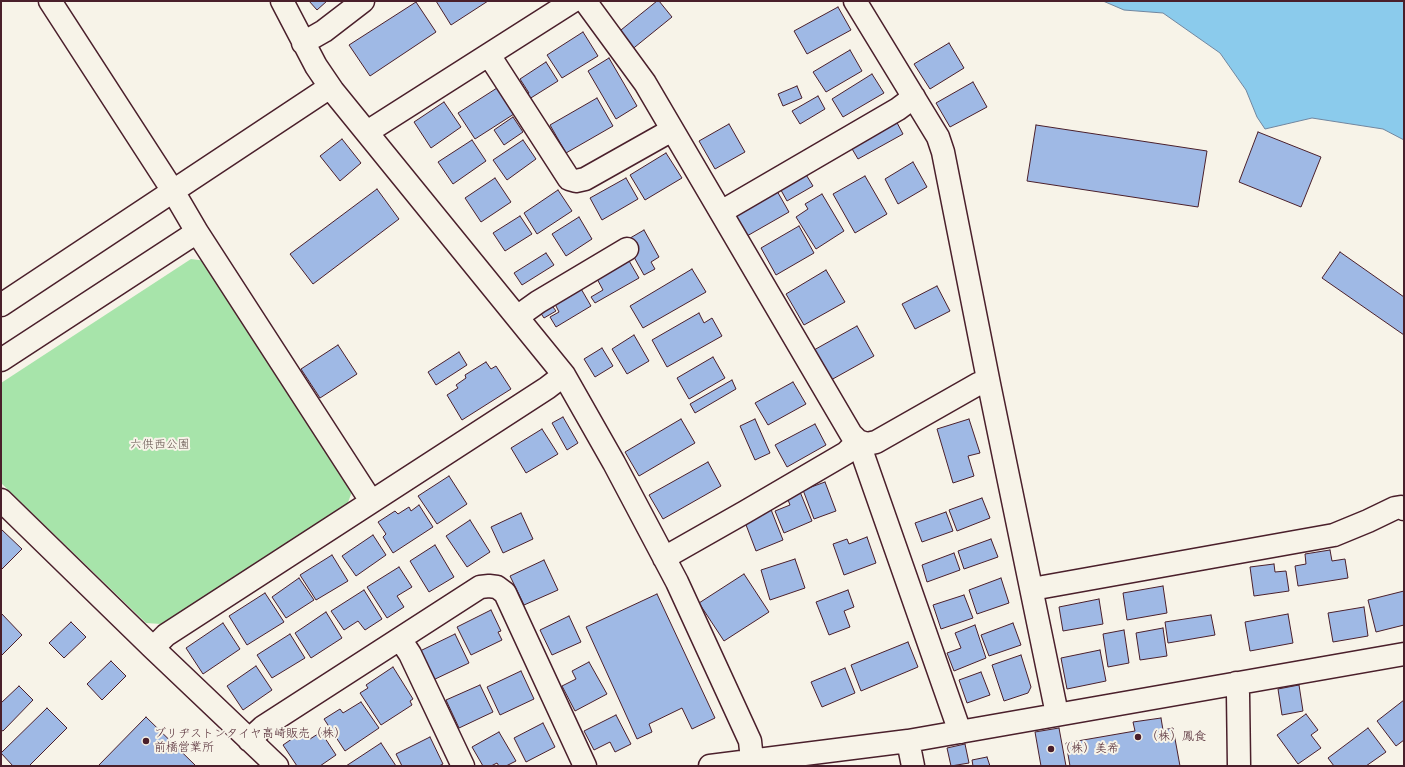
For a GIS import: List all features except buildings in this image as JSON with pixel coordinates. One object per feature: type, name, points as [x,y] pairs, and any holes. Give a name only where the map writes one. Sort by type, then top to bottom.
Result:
[{"type":"street","points":[[50,1],[371,501]]},
{"type":"street","points":[[282,1],[303,43],[330,87],[564,375],[610,456],[677,582],[742,722],[750,742],[752,760]]},
{"type":"street","points":[[303,43],[324,31],[363,1]]},
{"type":"street","points":[[369,135],[375,127],[573,1]]},
{"type":"street","points":[[585,1],[645,83],[851,434],[858,441],[960,732]]},
{"type":"street","points":[[855,1],[938,137],[943,152],[988,384],[1058,714]]},
{"type":"street","points":[[489,55],[569,178],[576,181],[585,179],[672,130]]},
{"type":"street","points":[[1,304],[330,87]]},
{"type":"street","points":[[721,212],[898,109],[914,97]]},
{"type":"street","points":[[1,360],[197,232]]},
{"type":"street","points":[[517,317],[538,302],[627,249]]},
{"type":"street","points":[[153,648],[166,634],[547,388],[564,375]]},
{"type":"street","points":[[858,441],[867,444],[876,442],[970,388],[978,384],[988,384]]},
{"type":"street","points":[[664,558],[846,453],[858,441]]},
{"type":"street","points":[[1,500],[277,766]]},
{"type":"street","points":[[1032,589],[1334,535],[1368,522],[1395,508],[1401,507],[1404,509]]},
{"type":"street","points":[[249,740],[263,727],[480,587],[489,586],[497,587],[505,594],[585,766]]},
{"type":"street","points":[[400,639],[410,654],[463,766]]},
{"type":"street","points":[[710,766],[908,741],[1404,654]]},
{"type":"street","points":[[1236,683],[1238,694],[1238,766]]},
{"type":"street","points":[[908,741],[913,766]]},
{"type":"green space","name":"六供西公園","points":[[191,259],[206,261],[353,489],[347,505],[161,624],[146,623],[1,483],[1,383]]},
{"type":"water","points":[[1103,1],[1404,1],[1404,140],[1383,129],[1312,118],[1265,129],[1257,117],[1246,90],[1220,53],[1163,13],[1124,10]]},
{"type":"place","name":"（株）鳳食","points":[[1138,737]]},
{"type":"place","name":"ブリヂストンタイヤ高崎販売（株） 前橋営業所","points":[[146,741]]},
{"type":"place","name":"（株）美希","points":[[1051,749]]}]
